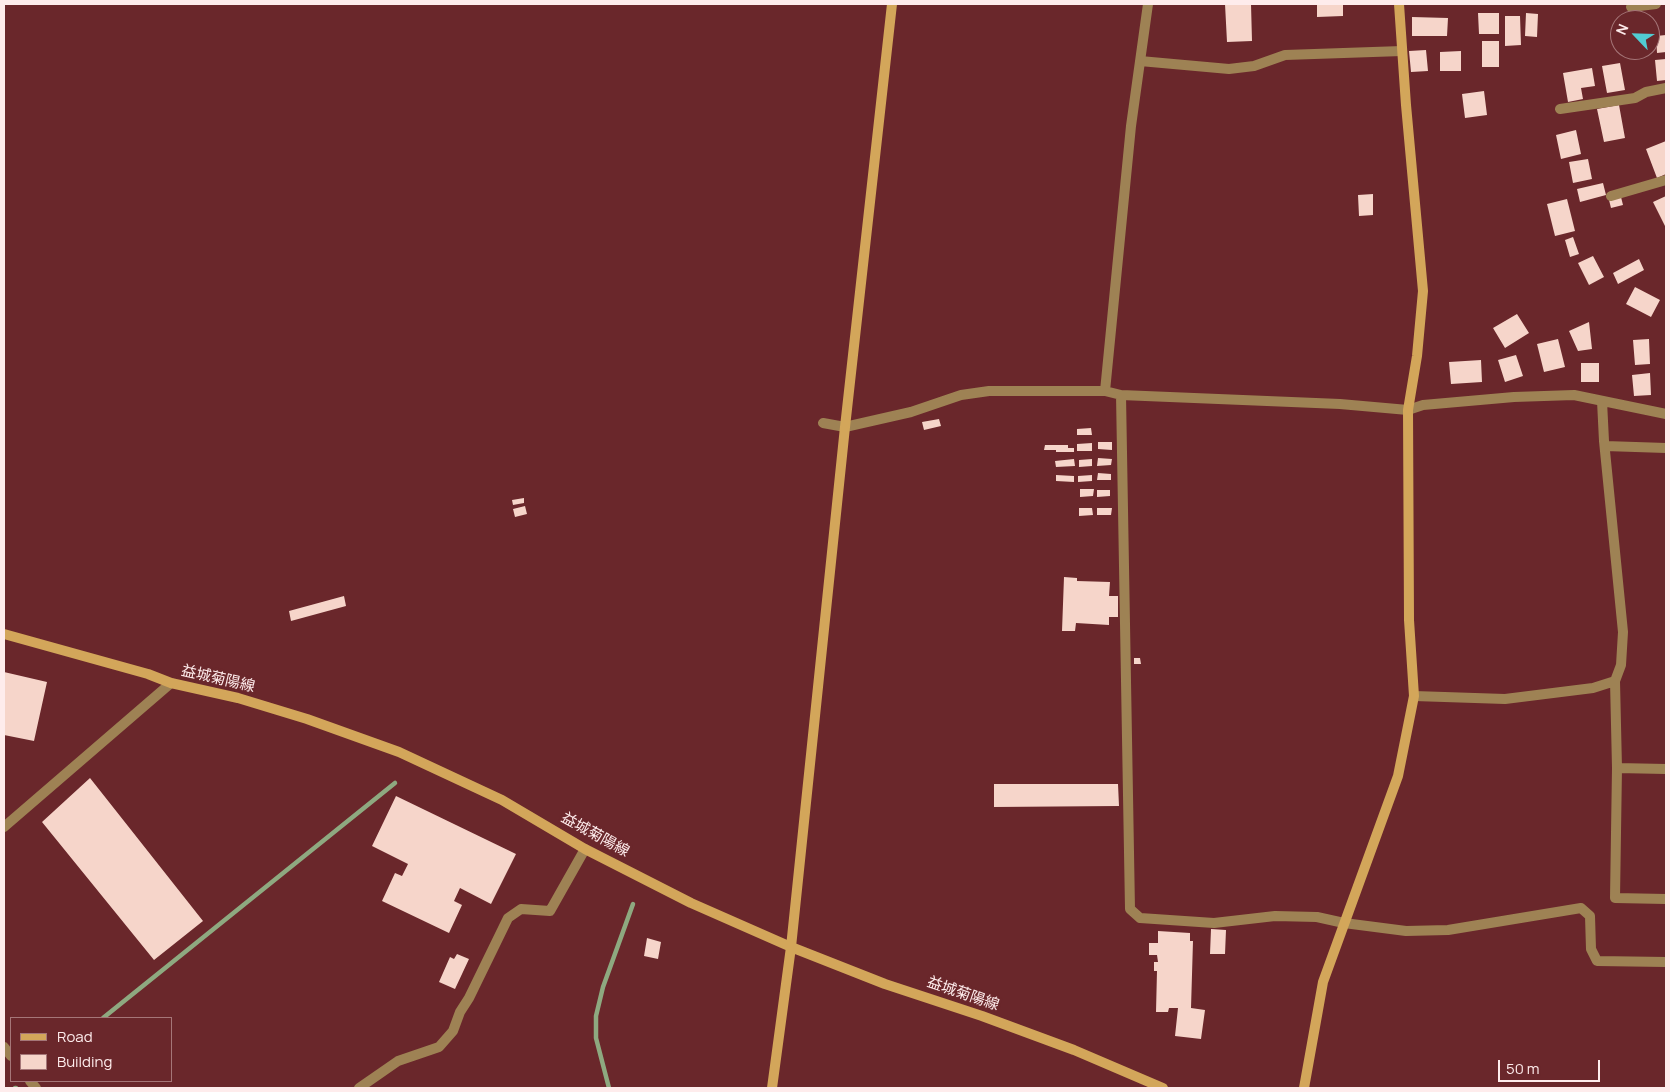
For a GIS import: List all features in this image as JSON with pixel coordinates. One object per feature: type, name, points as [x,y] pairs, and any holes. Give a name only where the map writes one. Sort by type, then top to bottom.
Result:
[{"type":"street","points":[[772,1088],[791,947],[845,427],[892,4]]},
{"type":"street","points":[[1105,391],[1131,126],[1148,4]]},
{"type":"street","points":[[1304,1088],[1323,982],[1398,776],[1414,696],[1409,620],[1408,410],[1417,356],[1423,291],[1399,4]]},
{"type":"street","points":[[1632,7],[1656,4]]},
{"type":"street","points":[[1140,61],[1229,69],[1254,66],[1285,55],[1402,51]]},
{"type":"street","points":[[1560,109],[1635,98],[1646,92],[1666,88]]},
{"type":"street","points":[[1611,196],[1666,180]]},
{"type":"street","points":[[823,423],[845,427],[911,412],[961,395],[989,392],[1105,391],[1121,395],[1340,404],[1408,410],[1423,405],[1514,397],[1574,395],[1666,414]]},
{"type":"street","points":[[1121,395],[1130,909],[1140,918],[1214,923],[1274,916],[1317,917],[1344,923],[1406,931],[1448,930],[1581,908],[1590,916],[1590,949],[1597,961],[1666,962]]},
{"type":"street","points":[[1602,401],[1623,632],[1621,665],[1615,681],[1617,768],[1615,898],[1666,899]]},
{"type":"street","points":[[1605,446],[1666,448]]},
{"type":"street","name":"益城菊陽線","points":[[4,634],[148,674],[171,684],[247,701],[307,719],[399,752],[502,800],[585,849],[691,903],[791,947],[884,984],[982,1016],[1074,1050],[1163,1088]]},
{"type":"street","points":[[1414,696],[1505,699],[1592,688],[1615,681]]},
{"type":"street","points":[[4,827],[171,684]]},
{"type":"street","points":[[1617,768],[1666,769]]},
{"type":"street","points":[[359,1088],[398,1062],[439,1047],[453,1031],[460,1012],[469,998],[508,918],[521,909],[550,911],[585,849]]},
{"type":"building","points":[[1225,4],[1251,4],[1252,41],[1227,42]]},
{"type":"building","points":[[1317,4],[1343,4],[1343,16],[1317,17]]},
{"type":"building","points":[[1478,13],[1499,13],[1499,34],[1479,34]]},
{"type":"building","points":[[1526,13],[1538,14],[1537,37],[1525,36]]},
{"type":"building","points":[[1505,16],[1520,16],[1521,45],[1505,46]]},
{"type":"building","points":[[1412,17],[1448,18],[1447,36],[1412,36]]},
{"type":"building","points":[[1666,35],[1666,52],[1660,53],[1660,36]]},
{"type":"building","points":[[1482,41],[1499,41],[1499,67],[1482,67]]},
{"type":"building","points":[[1426,50],[1428,71],[1411,72],[1409,51]]},
{"type":"building","points":[[1461,51],[1461,71],[1440,71],[1440,52]]},
{"type":"building","points":[[1666,59],[1666,80],[1657,81],[1655,60]]},
{"type":"building","points":[[1620,63],[1625,90],[1607,93],[1602,66]]},
{"type":"building","points":[[1592,68],[1595,86],[1581,88],[1583,99],[1568,102],[1563,73]]},
{"type":"building","points":[[1484,91],[1487,115],[1465,118],[1462,94]]},
{"type":"building","points":[[1619,105],[1625,138],[1604,142],[1597,109]]},
{"type":"building","points":[[1576,130],[1581,154],[1561,159],[1556,135]]},
{"type":"building","points":[[1666,141],[1666,174],[1657,178],[1646,149]]},
{"type":"building","points":[[1588,159],[1592,179],[1573,183],[1569,162]]},
{"type":"building","points":[[1603,183],[1606,195],[1580,202],[1577,189]]},
{"type":"building","points":[[1373,194],[1373,215],[1359,216],[1358,195]]},
{"type":"building","points":[[1666,196],[1666,225],[1665,226],[1653,202]]},
{"type":"building","points":[[1621,197],[1623,205],[1611,208],[1609,200]]},
{"type":"building","points":[[1567,199],[1575,231],[1555,236],[1547,204]]},
{"type":"building","points":[[1573,237],[1579,254],[1570,257],[1565,240]]},
{"type":"building","points":[[1593,256],[1604,277],[1589,285],[1578,263]]},
{"type":"building","points":[[1639,259],[1644,270],[1618,284],[1613,273]]},
{"type":"building","points":[[1635,287],[1660,300],[1651,317],[1626,304]]},
{"type":"building","points":[[1517,314],[1529,333],[1505,348],[1493,328]]},
{"type":"building","points":[[1589,322],[1592,349],[1578,351],[1569,331]]},
{"type":"building","points":[[1558,339],[1565,367],[1544,372],[1537,344]]},
{"type":"building","points":[[1649,339],[1650,364],[1635,365],[1633,340]]},
{"type":"building","points":[[1516,355],[1523,376],[1505,382],[1498,360]]},
{"type":"building","points":[[1481,360],[1482,382],[1451,384],[1449,362]]},
{"type":"building","points":[[1581,363],[1599,363],[1599,382],[1581,382]]},
{"type":"building","points":[[1650,373],[1651,395],[1634,396],[1632,375]]},
{"type":"building","points":[[939,419],[941,426],[924,430],[922,422]]},
{"type":"building","points":[[1091,428],[1092,435],[1077,435],[1077,429]]},
{"type":"building","points":[[1098,442],[1112,442],[1112,450],[1098,449]]},
{"type":"building","points":[[1092,443],[1092,451],[1077,451],[1077,444]]},
{"type":"building","points":[[1045,445],[1068,445],[1068,448],[1074,448],[1074,452],[1044,450]]},
{"type":"building","points":[[1098,458],[1112,459],[1111,465],[1097,466]]},
{"type":"building","points":[[1074,459],[1075,466],[1056,467],[1055,461]]},
{"type":"building","points":[[1092,459],[1092,466],[1079,467],[1079,460]]},
{"type":"building","points":[[1098,473],[1111,474],[1111,480],[1097,480]]},
{"type":"building","points":[[1056,475],[1074,476],[1074,482],[1056,481]]},
{"type":"building","points":[[1092,475],[1092,481],[1078,482],[1078,476]]},
{"type":"building","points":[[1080,489],[1094,489],[1093,496],[1080,497]]},
{"type":"building","points":[[1097,490],[1110,490],[1110,496],[1097,497]]},
{"type":"building","points":[[524,498],[524,503],[513,505],[512,500]]},
{"type":"building","points":[[525,506],[527,514],[515,517],[513,509]]},
{"type":"building","points":[[1079,508],[1092,508],[1093,515],[1079,516]]},
{"type":"building","points":[[1097,508],[1112,508],[1111,515],[1097,515]]},
{"type":"building","points":[[1064,577],[1077,578],[1077,581],[1110,582],[1109,596],[1118,596],[1118,617],[1109,617],[1109,625],[1076,623],[1075,631],[1062,631]]},
{"type":"building","points":[[344,596],[346,606],[291,621],[289,611]]},
{"type":"building","points":[[1134,658],[1140,658],[1141,664],[1134,664]]},
{"type":"building","points":[[4,672],[47,682],[34,741],[4,735]]},
{"type":"building","points":[[90,778],[203,921],[154,960],[42,822]]},
{"type":"building","points":[[994,784],[1118,784],[1119,806],[994,807]]},
{"type":"building","points":[[396,796],[516,854],[491,904],[460,888],[454,901],[462,905],[449,933],[382,901],[395,873],[402,876],[408,864],[372,846]]},
{"type":"building","points":[[1211,929],[1226,930],[1225,954],[1210,954]]},
{"type":"building","points":[[1158,931],[1190,933],[1190,941],[1193,941],[1191,1008],[1205,1010],[1201,1039],[1175,1036],[1178,1008],[1169,1008],[1168,1012],[1156,1012],[1157,971],[1154,971],[1154,962],[1158,962],[1157,955],[1149,955],[1149,943],[1158,943]]},
{"type":"building","points":[[647,938],[661,942],[658,959],[644,956]]},
{"type":"building","points":[[457,954],[469,959],[455,989],[439,982],[450,957],[454,959]]},
{"type":"waterway","points":[[104,1017],[395,783]]},
{"type":"waterway","points":[[609,1088],[596,1038],[596,1016],[603,987],[633,904]]}]
